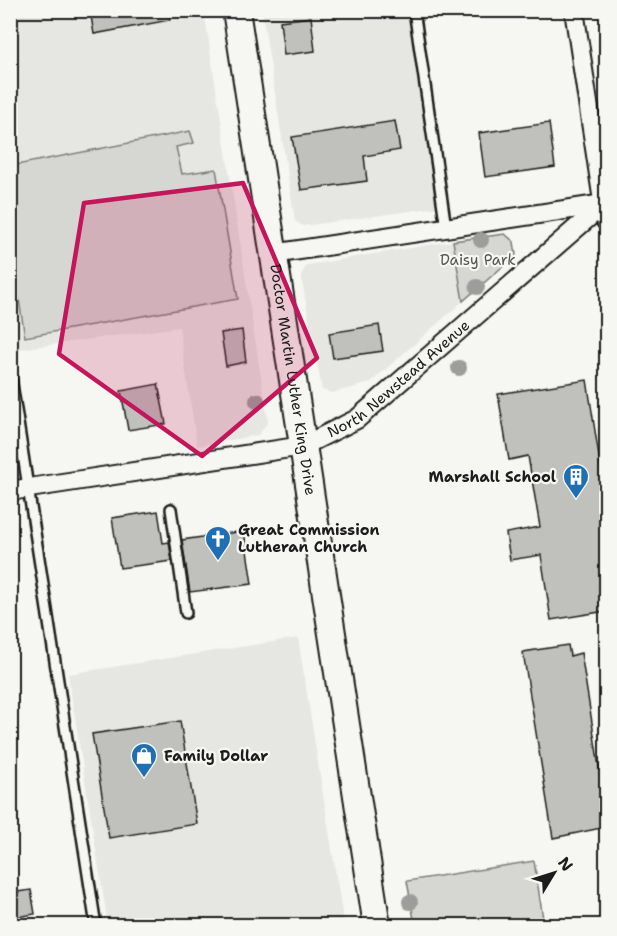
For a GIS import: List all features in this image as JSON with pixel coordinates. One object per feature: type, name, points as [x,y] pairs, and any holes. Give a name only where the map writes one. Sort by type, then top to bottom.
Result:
[{"type":"main road","name":"Doctor Martin Luther King Drive","points":[[236,10],[376,926]]},
{"type":"street","points":[[273,254],[446,228],[606,209],[574,10]]},
{"type":"street","name":"North Newstead Avenue","points":[[10,491],[303,446],[357,419],[606,209]]},
{"type":"lane","points":[[414,10],[446,228]]},
{"type":"lane","points":[[10,371],[96,926]]},
{"type":"lane","points":[[171,509],[186,614]]},
{"type":"highlighted area","points":[[243,183],[317,358],[202,456],[59,354],[84,203]]},
{"type":"shaded area","points":[[10,11],[204,11],[268,422],[258,435],[197,446],[179,327],[20,349],[10,292]]},
{"type":"shaded area","points":[[262,11],[407,11],[438,207],[303,226],[295,221]]},
{"type":"shaded area","points":[[453,241],[463,301],[370,383],[332,393],[322,390],[301,275],[307,265]]},
{"type":"shaded area","points":[[298,638],[344,925],[108,925],[68,674]]},
{"type":"green space","points":[[190,131],[194,143],[176,147],[182,174],[216,169],[238,299],[25,337],[11,249],[11,166]]},
{"type":"green space","name":"Daisy Park","points":[[505,234],[514,242],[516,255],[463,301],[453,241]]},
{"type":"green space","points":[[534,861],[544,925],[415,925],[407,881]]},
{"type":"building","points":[[90,10],[169,10],[170,20],[94,34]]},
{"type":"building","points":[[311,17],[315,51],[284,55],[280,21]]},
{"type":"building","points":[[395,121],[400,150],[364,156],[367,181],[301,190],[292,137]]},
{"type":"building","points":[[549,123],[555,167],[485,177],[479,133]]},
{"type":"building","points":[[379,325],[383,351],[333,358],[329,333]]},
{"type":"building","points":[[242,330],[246,362],[226,366],[221,333]]},
{"type":"building","name":"Marshall School","points":[[587,380],[606,501],[606,611],[551,620],[541,555],[510,560],[506,533],[540,527],[528,456],[509,460],[498,394]]},
{"type":"building","points":[[158,384],[166,424],[128,430],[121,391]]},
{"type":"building","points":[[158,511],[163,543],[169,542],[172,561],[120,568],[112,518]]},
{"type":"building","name":"Great Commission Lutheran Church","points":[[244,531],[252,584],[190,592],[182,540]]},
{"type":"building","points":[[568,645],[570,656],[581,653],[606,811],[606,827],[553,838],[523,652]]},
{"type":"building","name":"Family Dollar","points":[[180,721],[197,824],[109,838],[92,734]]},
{"type":"building","points":[[31,890],[35,914],[10,918],[10,893]]},
{"type":"place","name":"Marshall School","points":[[576,500]]},
{"type":"place","name":"Great Commission Lutheran Church","points":[[218,562]]},
{"type":"place","name":"Family Dollar","points":[[144,779]]}]
